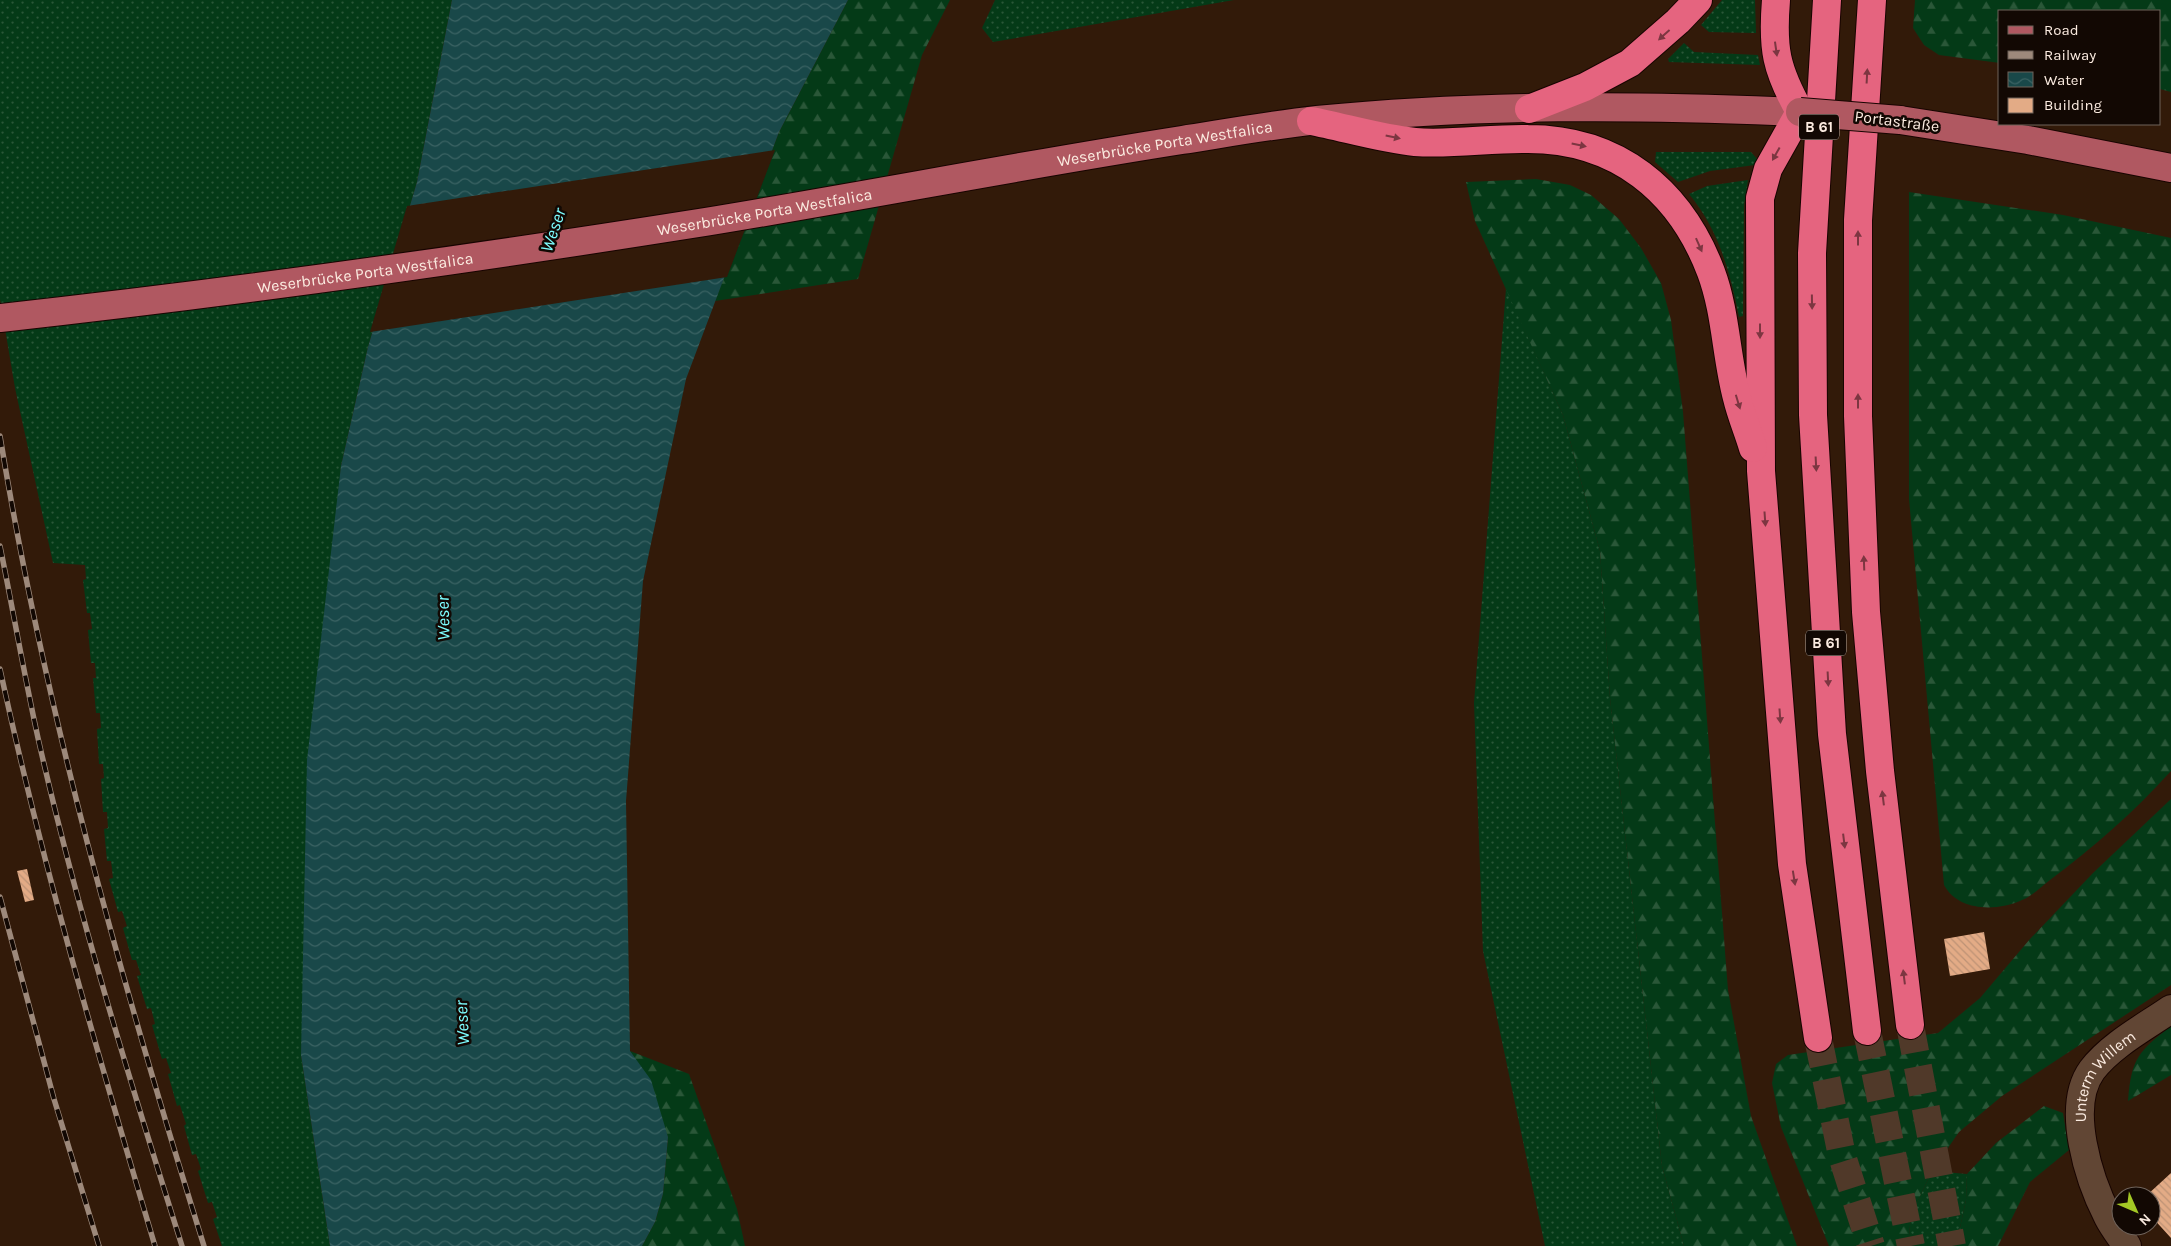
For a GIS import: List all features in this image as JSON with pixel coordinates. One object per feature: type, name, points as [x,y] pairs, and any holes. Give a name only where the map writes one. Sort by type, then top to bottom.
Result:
[{"type":"highway","points":[[1529,109],[1585,87],[1630,63],[1678,21],[1698,0]]},
{"type":"highway","points":[[1776,0],[1775,49],[1783,81],[1800,112],[1768,169],[1760,198],[1761,471],[1792,864],[1818,1038]]},
{"type":"highway","name":"B 61","points":[[1827,0],[1812,253],[1813,416],[1832,734],[1868,1031]]},
{"type":"highway","name":"B 61","points":[[1872,0],[1858,220],[1858,416],[1868,640],[1880,771],[1910,1025]]},
{"type":"highway","points":[[1311,120],[1415,142],[1530,138],[1577,144],[1601,151],[1642,175],[1666,196],[1692,230],[1711,273],[1737,398],[1761,471]]},
{"type":"main road","name":"Portastraße","points":[[1529,109],[1668,106],[1800,112],[1900,120],[2045,143],[2171,168]]},
{"type":"main road","name":"Weserbrücke Porta Westfalica","points":[[0,318],[142,302],[706,222],[1111,151],[1311,120],[1420,111],[1529,109]]},
{"type":"street","name":"Unterm Willem","points":[[2127,1246],[2108,1218],[2092,1177],[2082,1139],[2080,1114],[2083,1090],[2092,1070],[2114,1050],[2171,1009]]},
{"type":"green space","points":[[0,0],[452,0],[417,182],[368,347],[341,466],[301,1055],[330,1246],[222,1246],[213,1219],[217,1217],[212,1202],[208,1203],[198,1171],[201,1169],[196,1154],[192,1155],[184,1126],[186,1124],[180,1105],[177,1106],[168,1074],[171,1073],[166,1058],[162,1059],[152,1025],[155,1024],[151,1008],[147,1009],[137,976],[141,975],[136,960],[132,960],[123,928],[127,926],[122,911],[118,912],[109,879],[113,878],[111,861],[107,861],[104,829],[108,828],[107,812],[103,812],[101,779],[104,778],[103,764],[99,764],[97,729],[101,728],[100,713],[96,713],[93,678],[96,678],[95,663],[91,663],[88,630],[92,629],[90,613],[87,613],[83,580],[86,579],[85,565],[53,563],[15,388],[0,299]]},
{"type":"green space","points":[[848,0],[950,0],[922,55],[858,279],[715,301],[779,132]]},
{"type":"green space","points":[[995,0],[1234,0],[993,42],[982,28]]},
{"type":"green space","points":[[1722,0],[1755,0],[1756,33],[1709,32],[1701,25]]},
{"type":"green space","points":[[1915,0],[2171,0],[2171,92],[2161,89],[2161,10],[1998,10],[1998,63],[1939,55],[1924,45],[1913,28]]},
{"type":"green space","points":[[1684,43],[1694,52],[1758,55],[1760,65],[1669,62],[1668,59]]},
{"type":"green space","points":[[1656,152],[1751,152],[1758,160],[1755,165],[1710,171],[1678,182],[1655,162]]},
{"type":"green space","points":[[1536,179],[1570,185],[1591,195],[1619,219],[1641,248],[1661,283],[1671,320],[1683,412],[1728,990],[1751,1116],[1797,1246],[1684,1246],[1662,1166],[1610,698],[1600,551],[1563,415],[1475,221],[1466,182]]},
{"type":"green space","points":[[1748,180],[1744,206],[1743,316],[1739,317],[1732,284],[1716,237],[1689,194],[1707,186]]},
{"type":"green space","points":[[1909,192],[2063,215],[2171,238],[2171,771],[2128,815],[2066,868],[2029,896],[2012,904],[2001,906],[1979,907],[1968,904],[1950,894],[1944,885],[1909,499]]},
{"type":"green space","points":[[1506,288],[1563,415],[1600,551],[1610,698],[1662,1166],[1684,1246],[1545,1246],[1483,951],[1474,703]]},
{"type":"green space","points":[[2171,799],[2171,985],[2002,1096],[1959,1132],[1932,1171],[1911,1215],[1908,1246],[1829,1246],[1781,1127],[1772,1083],[1776,1064],[1788,1055],[1938,1033],[1980,998],[2030,939],[2093,873]]},
{"type":"green space","points":[[2171,1026],[2171,1075],[2128,1101],[2134,1065],[2144,1049]]},
{"type":"green space","points":[[630,1051],[689,1074],[737,1209],[745,1246],[642,1246],[655,1222],[663,1194],[668,1137]]},
{"type":"green space","points":[[2044,1106],[2063,1113],[2069,1150],[2030,1182],[1998,1246],[1956,1246],[1966,1200],[1967,1174],[1996,1143]]},
{"type":"green space","points":[[1932,1171],[1967,1174],[1966,1200],[1956,1246],[1908,1246],[1911,1215]]},
{"type":"water","name":"Weser","points":[[452,0],[848,0],[779,132],[686,379],[643,581],[626,801],[630,1051],[651,1080],[668,1137],[663,1194],[655,1222],[642,1246],[330,1246],[301,1055],[307,760],[341,466],[368,347],[417,182]]},
{"type":"pier","points":[[775,150],[727,277],[370,332],[407,206]]},
{"type":"building","points":[[27,869],[34,900],[25,902],[17,871]]},
{"type":"building","points":[[1984,932],[1990,969],[1950,976],[1944,939]]},
{"type":"building","points":[[2171,1173],[2171,1238],[2161,1227],[2161,1186],[2157,1186]]},
{"type":"tunnel","points":[[1910,1025],[1952,1246]]},
{"type":"tunnel","points":[[1867,1031],[1911,1246]]},
{"type":"tunnel","points":[[1818,1038],[1842,1156],[1871,1246]]},
{"type":"railway","points":[[0,436],[18,539],[62,743],[143,1046],[204,1246]]},
{"type":"railway","points":[[0,546],[28,690],[53,802],[123,1057],[182,1246]]},
{"type":"railway","points":[[0,669],[52,887],[155,1246]]},
{"type":"railway","points":[[0,897],[54,1099],[99,1246]]}]
